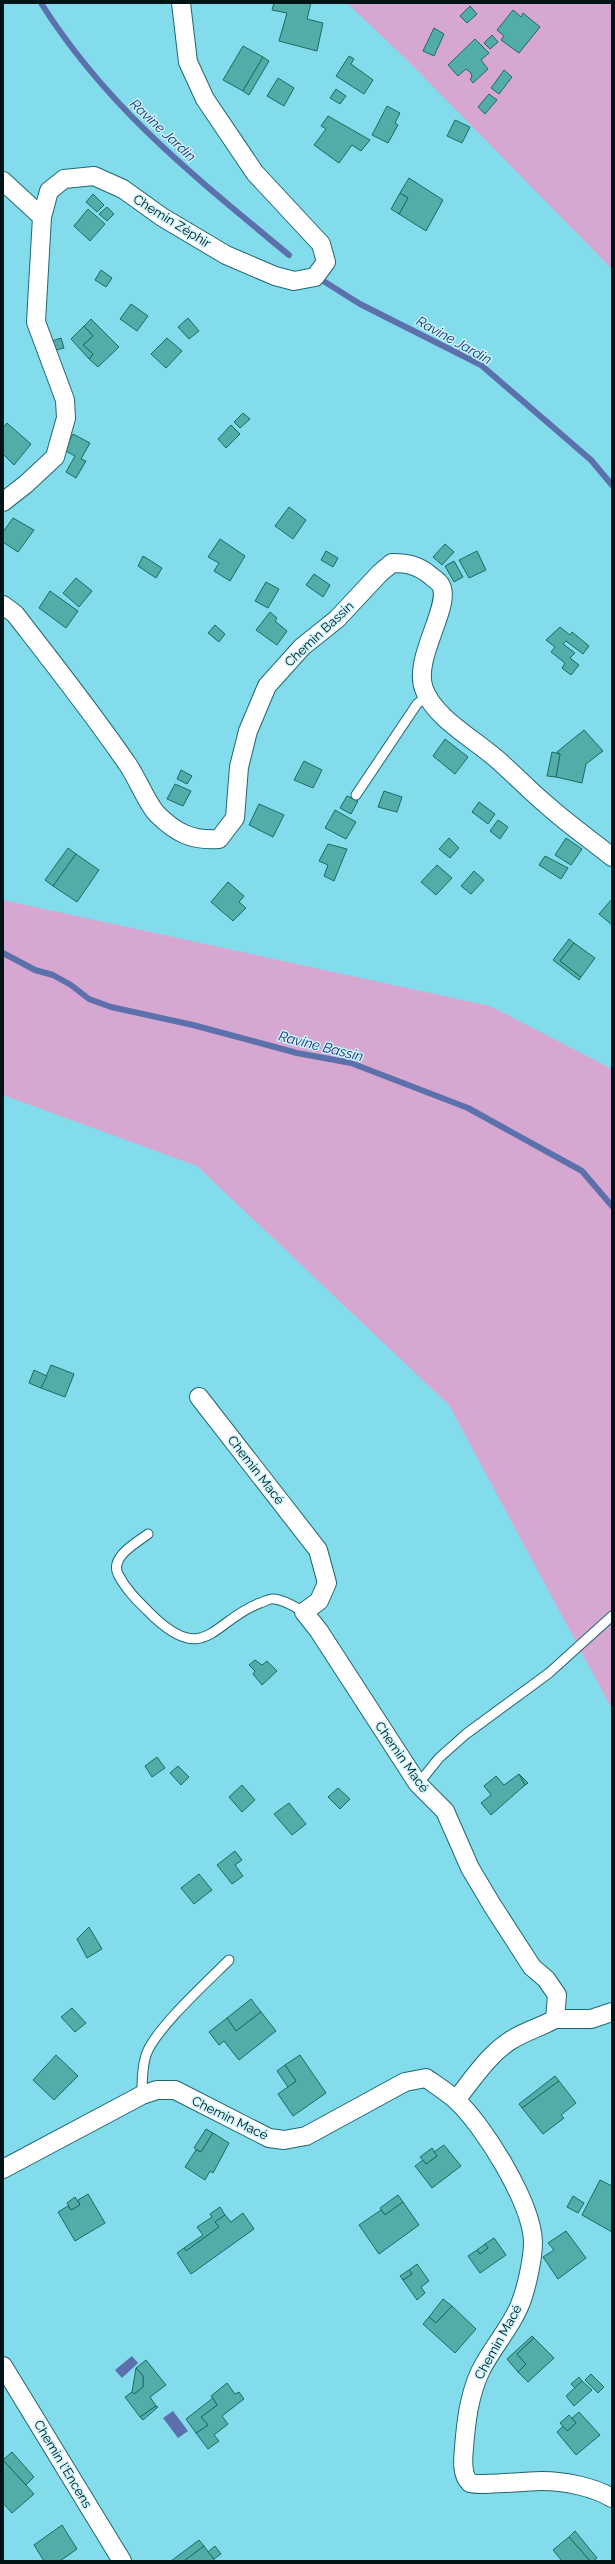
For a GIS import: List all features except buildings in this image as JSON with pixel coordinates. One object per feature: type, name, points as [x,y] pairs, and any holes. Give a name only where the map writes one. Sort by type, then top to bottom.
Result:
[{"type":"street","name":"Chemin Zéphir","points":[[3,502],[26,484],[55,457],[66,418],[65,400],[36,322],[42,216],[49,191],[64,179],[94,176],[123,189],[162,216],[226,255],[275,276],[294,281],[315,277],[326,262],[321,244],[255,173],[205,98],[188,62],[181,3]]},
{"type":"street","points":[[3,181],[42,216]]},
{"type":"street","name":"Chemin Bassin","points":[[3,605],[15,614],[92,713],[135,775],[155,813],[174,828],[199,840],[219,839],[235,818],[239,767],[248,731],[267,686],[302,647],[336,619],[392,563],[406,563],[420,567],[440,584],[442,596],[441,609],[427,644],[422,671],[423,687],[434,708],[498,760],[547,806],[612,857]]},
{"type":"street","name":"Chemin Macé","points":[[199,1397],[318,1550],[327,1583],[319,1601],[304,1612],[319,1631],[418,1784],[445,1812],[470,1868],[492,1905],[532,1966],[546,1979],[556,1995],[555,2019]]},
{"type":"street","points":[[456,2100],[488,2060],[508,2043],[555,2019],[591,2019],[612,2012]]},
{"type":"street","name":"Chemin Macé","points":[[3,2169],[142,2095],[157,2090],[175,2090],[269,2138],[284,2140],[306,2136],[405,2082],[426,2078],[456,2100],[490,2141],[522,2199],[533,2241],[520,2305],[507,2332],[480,2371],[470,2395],[463,2457],[464,2474],[470,2483],[478,2485],[503,2482],[544,2481],[600,2491],[612,2498]]},
{"type":"street","name":"Chemin l'Encens","points":[[3,2366],[122,2561]]},
{"type":"lane","points":[[356,795],[376,768],[417,704],[427,696]]},
{"type":"lane","points":[[148,1534],[125,1552],[118,1561],[116,1570],[134,1598],[179,1637],[191,1640],[210,1635],[253,1606],[273,1598],[292,1605],[304,1612]]},
{"type":"lane","points":[[418,1784],[439,1758],[466,1734],[549,1673],[612,1616]]},
{"type":"lane","points":[[142,2095],[142,2073],[146,2053],[164,2028],[190,1997],[229,1960]]},
{"type":"shaded area","points":[[347,3],[612,3],[612,269],[409,62]]},
{"type":"shaded area","points":[[3,900],[490,1006],[612,1069],[612,1709],[449,1405],[197,1166],[3,1095]]},
{"type":"water","points":[[132,2356],[138,2363],[122,2378],[115,2370]]},
{"type":"water","points":[[173,2411],[188,2431],[178,2438],[163,2418]]},
{"type":"waterway","name":"Ravine Jardin","points":[[41,3],[67,41],[94,76],[154,139],[187,169],[289,255]]},
{"type":"waterway","name":"Ravine Jardin","points":[[325,282],[360,304],[481,365],[591,460],[612,485]]},
{"type":"waterway","name":"Ravine Bassin","points":[[3,953],[35,970],[53,975],[71,985],[89,999],[111,1007],[193,1025],[297,1053],[351,1063],[468,1108],[582,1171],[612,1206]]}]
